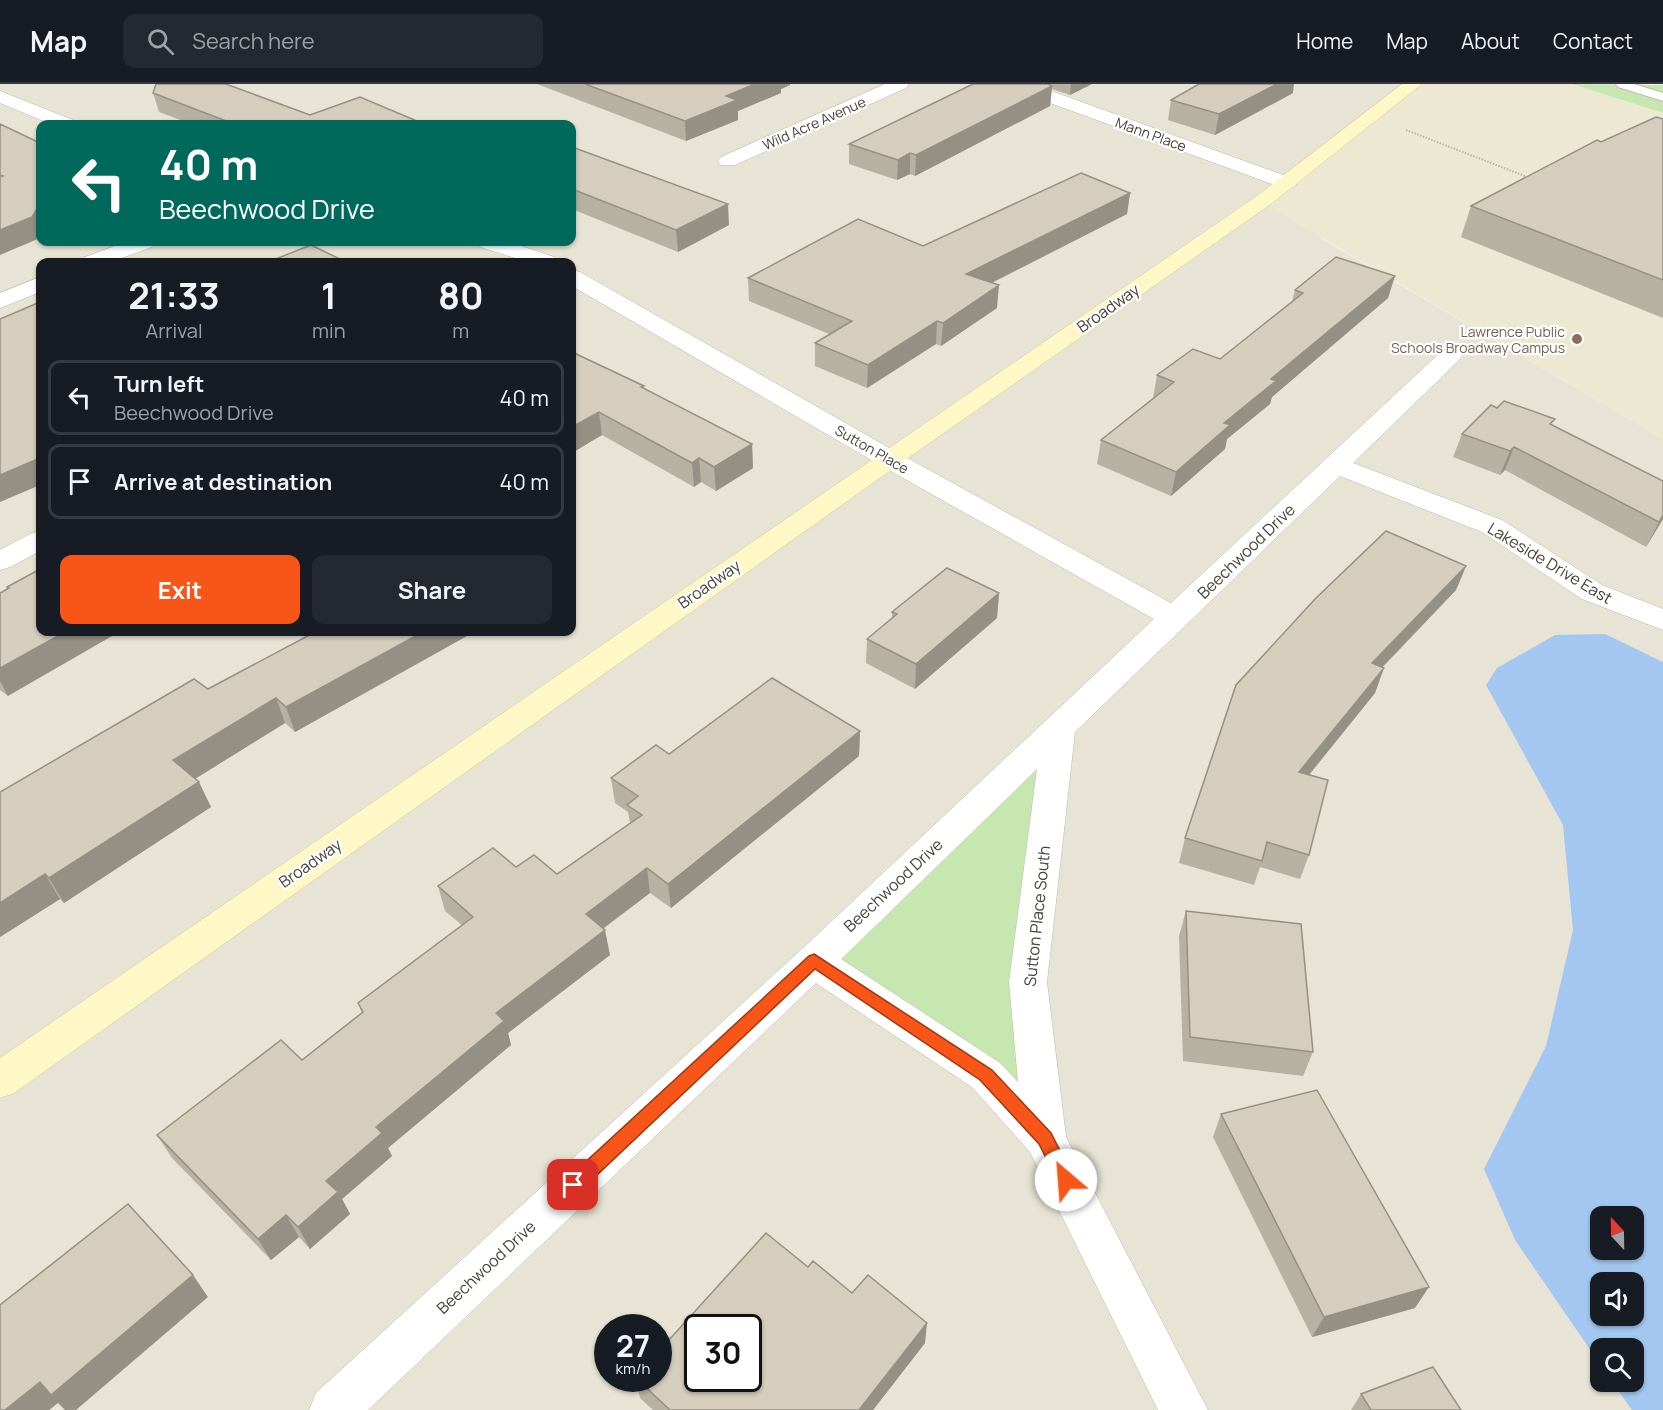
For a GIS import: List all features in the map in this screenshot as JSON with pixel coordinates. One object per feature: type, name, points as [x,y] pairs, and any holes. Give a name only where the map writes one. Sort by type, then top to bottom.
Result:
[{"type":"main road","name":"Broadway","points":[[0,1080],[1287,183],[1413,84]]},
{"type":"street","name":"Wild Acre Avenue","points":[[728,161],[900,84]]},
{"type":"street","name":"Mann Place","points":[[1015,84],[1287,183]]},
{"type":"street","points":[[0,96],[57,120]]},
{"type":"street","points":[[103,258],[134,246]]},
{"type":"street","points":[[501,246],[536,258]]},
{"type":"street","name":"Sutton Place","points":[[576,284],[1175,618]]},
{"type":"street","points":[[0,301],[36,286]]},
{"type":"street","name":"Beechwood Drive","points":[[333,1410],[814,961],[1450,356]]},
{"type":"street","name":"Lakeside Drive East","points":[[1335,465],[1492,526],[1592,592],[1663,620]]},
{"type":"street","points":[[0,561],[36,542]]},
{"type":"street","name":"Sutton Place South","points":[[1045,1138],[1028,982],[1059,729]]},
{"type":"street","name":"Sutton Place South","points":[[814,961],[986,1075],[1045,1138],[1184,1410]]},
{"type":"lane","points":[[1622,84],[1663,97]]},
{"type":"path","points":[[1399,127],[1537,181]]},
{"type":"shaded area","points":[[0,84],[1413,84],[1320,238],[1663,439],[1663,1410],[0,1410]]},
{"type":"shaded area","name":"Lawrence Public Schools Broadway Campus","points":[[1413,84],[1572,84],[1663,113],[1663,439],[1261,202]]},
{"type":"green space","points":[[1572,84],[1663,85],[1663,113]]},
{"type":"green space","points":[[1059,729],[1028,982],[1045,1139],[814,961]]},
{"type":"water","points":[[1605,634],[1663,662],[1663,1410],[1632,1410],[1619,1392],[1644,1392],[1644,1338],[1590,1338],[1590,1349],[1515,1240],[1484,1169],[1546,1046],[1573,930],[1563,825],[1486,685],[1497,668],[1555,635]]},
{"type":"building","points":[[156,84],[226,84],[310,115],[360,97],[415,120],[224,120],[153,93]]},
{"type":"building","points":[[585,84],[755,84],[726,96],[737,100],[685,121]]},
{"type":"building","points":[[973,84],[1048,84],[1052,86],[916,155],[910,153],[898,160],[849,144]]},
{"type":"building","points":[[1199,84],[1277,84],[1219,114],[1171,100]]},
{"type":"building","points":[[1656,117],[1663,119],[1663,280],[1471,206],[1597,140],[1601,142]]},
{"type":"building","points":[[0,124],[36,141],[36,210],[32,217],[0,230],[0,177],[3,176],[0,175]]},
{"type":"building","points":[[576,148],[728,204],[676,230],[576,191]]},
{"type":"building","points":[[1081,173],[1130,193],[966,274],[999,285],[943,323],[937,321],[868,365],[815,343],[852,321],[748,278],[858,219],[923,246]]},
{"type":"building","points":[[313,246],[338,258],[278,258]]},
{"type":"building","points":[[1336,257],[1395,276],[1271,379],[1276,381],[1224,423],[1230,425],[1176,472],[1101,440],[1174,382],[1157,375],[1193,349],[1220,359],[1303,293],[1295,290]]},
{"type":"building","points":[[36,304],[36,460],[0,475],[0,319]]},
{"type":"building","points":[[576,354],[644,386],[641,387],[752,444],[714,467],[699,458],[692,463],[599,412],[576,425]]},
{"type":"building","points":[[1504,401],[1555,419],[1550,424],[1663,481],[1663,515],[1659,522],[1514,447],[1510,451],[1462,434],[1491,405],[1497,408]]},
{"type":"building","points":[[1386,531],[1466,566],[1372,663],[1384,668],[1299,772],[1328,780],[1309,855],[1267,842],[1262,861],[1185,838],[1236,685],[1315,599]]},
{"type":"building","points":[[947,568],[999,593],[916,664],[867,639],[897,614],[892,612]]},
{"type":"building","points":[[36,571],[36,636],[58,636],[0,668],[0,593],[9,588],[7,587]]},
{"type":"building","points":[[307,636],[416,636],[286,707],[276,698],[173,760],[199,782],[49,878],[45,874],[0,903],[0,792],[194,679],[208,689]]},
{"type":"building","points":[[772,678],[860,731],[668,884],[647,868],[586,914],[605,930],[496,1013],[504,1021],[376,1127],[382,1133],[326,1181],[338,1192],[298,1227],[286,1215],[258,1239],[157,1135],[281,1040],[302,1060],[363,1012],[358,1003],[473,917],[438,886],[493,848],[516,867],[534,855],[557,874],[642,815],[627,805],[638,796],[611,778],[656,745],[669,754]]},
{"type":"building","points":[[1186,911],[1301,924],[1313,1052],[1190,1037]]},
{"type":"building","points":[[1317,1090],[1429,1287],[1324,1317],[1221,1114]]},
{"type":"building","points":[[128,1204],[193,1275],[51,1395],[40,1382],[5,1410],[0,1410],[0,1305]]},
{"type":"building","points":[[766,1233],[808,1267],[813,1261],[852,1293],[868,1275],[927,1323],[859,1410],[670,1410],[651,1392],[672,1392],[672,1337],[684,1323],[684,1392],[762,1392],[762,1314],[692,1314]]},
{"type":"building","points":[[1433,1367],[1461,1410],[1371,1410],[1361,1394]]},
{"type":"place","name":"Lawrence Public Schools Broadway Campus","points":[[1577,339]]},
{"type":"route","points":[[573,1185],[814,961],[986,1075],[1045,1138],[1066,1180]]}]
